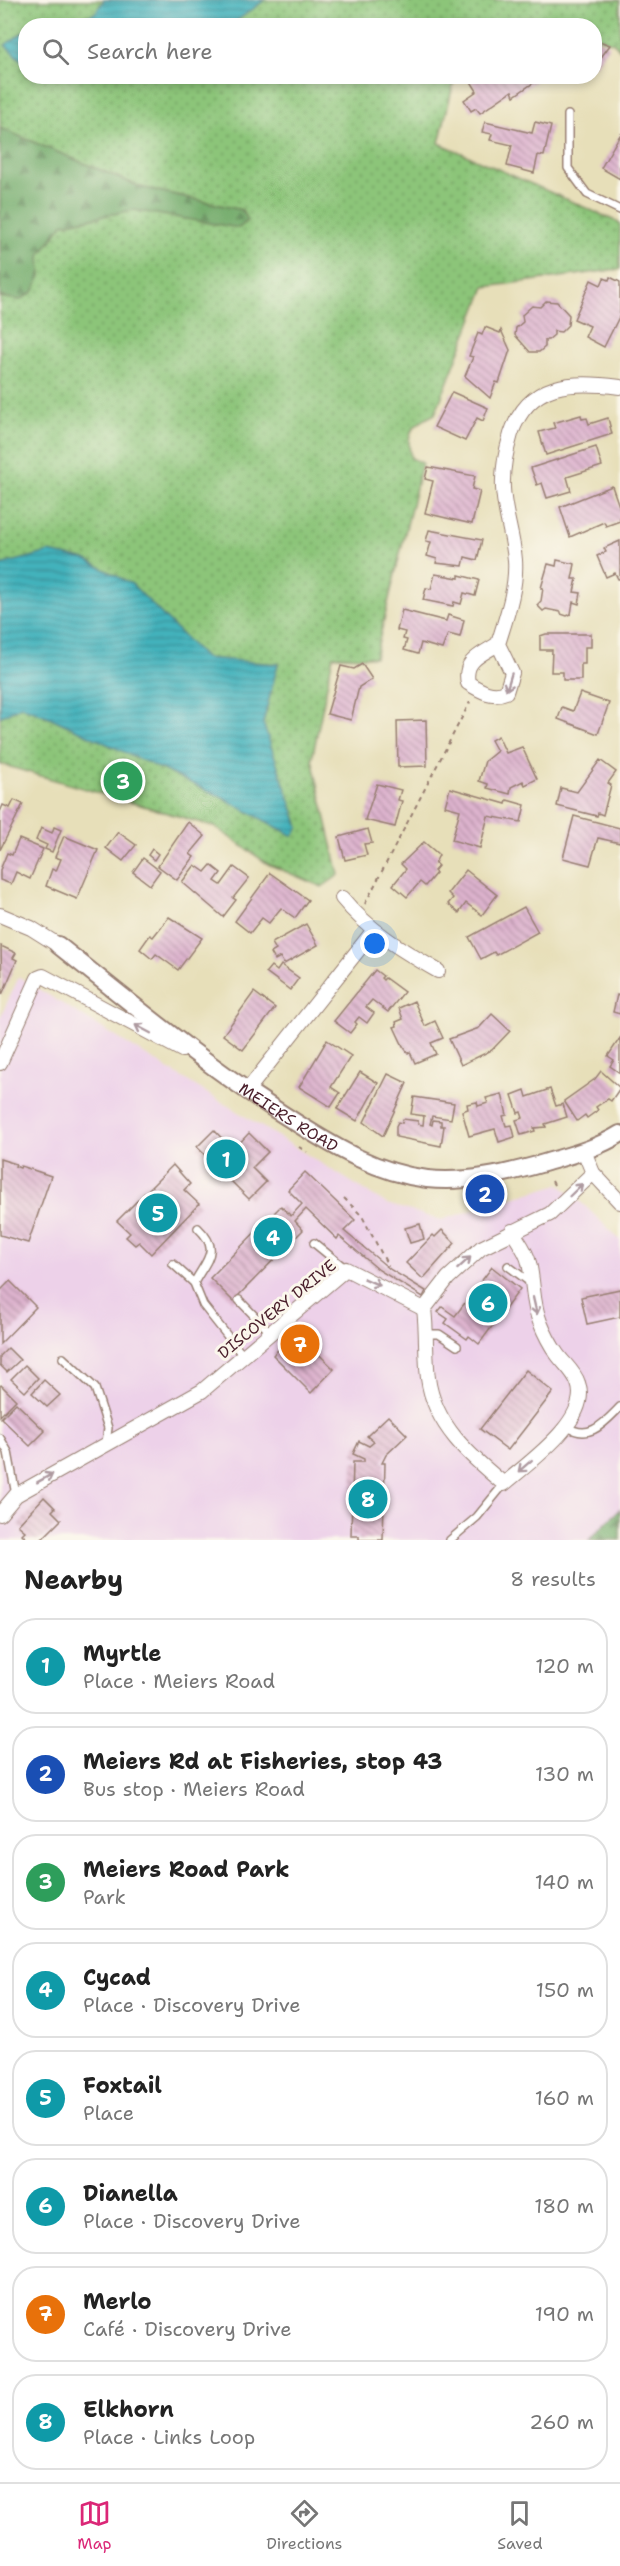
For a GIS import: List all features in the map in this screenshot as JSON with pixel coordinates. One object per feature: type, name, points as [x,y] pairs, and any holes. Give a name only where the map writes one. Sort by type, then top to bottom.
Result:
[{"type":"street","points":[[498,644],[515,572],[503,487],[504,464],[514,425],[531,399],[550,389],[572,384],[620,387]]},
{"type":"street","points":[[342,898],[358,917],[374,930],[438,971]]},
{"type":"street","name":"MEIERS ROAD","points":[[0,915],[31,928],[58,945],[246,1092],[325,1142],[380,1169],[426,1179],[458,1181],[514,1172],[584,1151],[620,1134]]},
{"type":"street","points":[[246,1092],[374,930]]},
{"type":"street","points":[[0,1063],[38,978],[43,976],[213,1067]]},
{"type":"street","points":[[584,1151],[592,1173],[620,1202]]},
{"type":"street","points":[[512,1231],[529,1260],[534,1303],[543,1330],[579,1385],[581,1399],[578,1411],[566,1426],[544,1450],[504,1484],[474,1459],[447,1429],[435,1405],[428,1379],[424,1309],[448,1278],[481,1248],[512,1231],[550,1214],[592,1173]]},
{"type":"street","name":"DISCOVERY DRIVE","points":[[0,1514],[16,1495],[202,1391],[346,1269],[424,1309]]},
{"type":"lane","points":[[568,116],[568,168],[586,194],[620,210]]},
{"type":"lane","points":[[194,1283],[211,1252],[209,1239],[198,1228]]},
{"type":"lane","points":[[314,1243],[346,1269]]},
{"type":"lane","points":[[173,1264],[194,1283],[203,1305],[244,1357]]},
{"type":"lane","points":[[508,1266],[531,1283]]},
{"type":"lane","points":[[239,1300],[271,1333]]},
{"type":"lane","points":[[426,1334],[439,1334],[458,1346]]},
{"type":"lane","points":[[63,1358],[95,1388],[108,1428],[105,1446]]},
{"type":"lane","points":[[566,1426],[574,1432],[586,1433],[597,1428],[620,1407]]},
{"type":"lane","points":[[0,1438],[8,1452],[16,1495]]},
{"type":"lane","points":[[450,1540],[477,1517],[504,1484]]},
{"type":"path","points":[[368,897],[473,695]]},
{"type":"path","points":[[298,1147],[307,1152]]},
{"type":"path","points":[[552,1181],[558,1193]]},
{"type":"path","points":[[344,1198],[362,1216],[388,1266]]},
{"type":"shaded area","points":[[19,977],[387,1204],[441,1220],[559,1184],[586,1207],[620,1240],[620,1509],[589,1540],[0,1540],[0,1018]]},
{"type":"green space","points":[[0,0],[620,0],[620,50],[614,43],[602,39],[602,18],[18,18],[18,84],[453,84],[439,143],[620,223],[620,269],[485,287],[435,414],[412,430],[409,441],[411,458],[422,463],[375,657],[333,656],[312,759],[339,875],[322,887],[268,864],[215,827],[0,764]]},
{"type":"green space","points":[[0,128],[141,187],[242,210],[248,220],[239,228],[133,210],[63,224],[40,255],[41,276],[33,292],[20,300],[0,297]]},
{"type":"green space","points":[[620,1509],[620,1540],[589,1540]]},
{"type":"water","points":[[104,0],[265,0],[241,18],[84,18],[95,13]]},
{"type":"water","points":[[18,36],[18,57],[5,45]]},
{"type":"water","points":[[49,552],[87,560],[132,584],[205,658],[278,664],[263,723],[299,827],[293,836],[223,798],[49,717],[21,706],[0,717],[0,565]]},
{"type":"building","points":[[602,42],[610,45],[602,56]]},
{"type":"building","points":[[473,84],[532,84],[514,96],[512,91],[480,113],[476,108],[471,111],[464,100],[477,91]]},
{"type":"building","points":[[485,122],[532,133],[535,122],[551,126],[544,156],[538,155],[534,173],[507,166],[512,145],[490,140],[492,134],[482,132]]},
{"type":"building","points":[[620,135],[620,179],[601,168]]},
{"type":"building","points":[[610,277],[620,282],[620,315],[604,347],[585,337],[590,326],[574,319],[591,280],[601,285],[604,278],[609,280]]},
{"type":"building","points":[[546,301],[557,302],[569,315],[568,325],[561,332],[554,331],[554,335],[545,340],[545,347],[539,352],[530,352],[515,335],[516,328],[523,322],[522,315],[532,306],[540,307]]},
{"type":"building","points":[[485,327],[500,333],[501,330],[510,350],[499,383],[496,382],[490,398],[465,376],[473,357],[469,356],[478,333],[482,335]]},
{"type":"building","points":[[452,392],[488,408],[483,421],[477,418],[465,441],[434,427]]},
{"type":"building","points":[[581,415],[582,419],[587,418],[589,424],[608,418],[612,434],[546,455],[539,432],[555,428],[553,423]]},
{"type":"building","points":[[596,447],[602,466],[567,477],[571,491],[547,498],[542,483],[537,485],[531,468]]},
{"type":"building","points":[[428,467],[475,476],[472,489],[480,491],[472,524],[425,513],[433,481],[425,479]]},
{"type":"building","points":[[612,486],[620,509],[620,521],[606,526],[604,522],[570,537],[560,507]]},
{"type":"building","points":[[429,530],[482,540],[477,560],[465,557],[463,566],[436,563],[437,559],[427,556],[431,542],[426,541]]},
{"type":"building","points":[[620,541],[620,579],[615,573],[606,577],[597,556],[606,552],[604,548]]},
{"type":"building","points":[[557,560],[575,564],[572,579],[577,579],[574,592],[581,593],[579,604],[573,602],[571,614],[567,616],[561,612],[546,609],[543,611],[537,605],[541,601],[543,588],[541,588],[548,564],[556,566]]},
{"type":"building","points":[[435,574],[459,578],[459,575],[479,580],[475,596],[464,593],[461,604],[454,602],[453,606],[423,600],[426,588],[431,589]]},
{"type":"building","points":[[402,610],[446,621],[448,615],[464,620],[460,637],[448,634],[442,649],[421,643],[418,654],[404,650],[407,640],[403,639],[405,632],[397,630]]},
{"type":"building","points":[[591,634],[591,647],[585,647],[585,664],[581,664],[581,680],[563,680],[563,672],[551,672],[552,650],[540,650],[540,636]]},
{"type":"building","points":[[362,664],[372,679],[359,687],[351,720],[327,714],[341,666],[354,669]]},
{"type":"building","points":[[580,693],[609,703],[598,734],[558,719],[562,707],[573,711]]},
{"type":"building","points":[[426,720],[427,766],[398,767],[397,721]]},
{"type":"building","points":[[498,736],[506,753],[522,747],[537,779],[525,785],[523,781],[511,787],[510,794],[487,788],[488,784],[479,781],[485,761],[497,751],[491,740]]},
{"type":"building","points":[[600,760],[616,772],[608,783],[611,785],[603,815],[598,813],[597,816],[557,806],[561,788],[577,792]]},
{"type":"building","points":[[377,784],[401,790],[398,800],[402,801],[395,827],[365,820]]},
{"type":"building","points":[[450,788],[506,804],[507,800],[525,805],[521,822],[488,816],[480,848],[452,840],[460,810],[445,806]]},
{"type":"building","points":[[14,800],[23,804],[0,850],[0,812],[3,805],[10,808]]},
{"type":"building","points":[[574,816],[620,828],[620,843],[598,838],[590,865],[563,858]]},
{"type":"building","points":[[188,822],[205,836],[190,854],[194,857],[177,880],[158,866]]},
{"type":"building","points":[[54,827],[61,830],[52,852],[45,849],[47,845],[36,840],[41,828],[52,833]]},
{"type":"building","points":[[368,829],[372,843],[364,844],[367,855],[345,860],[339,837]]},
{"type":"building","points":[[118,832],[136,845],[123,861],[106,848]]},
{"type":"building","points":[[64,836],[98,850],[77,899],[46,886],[52,869],[56,871],[61,859],[55,857]]},
{"type":"building","points":[[19,839],[43,849],[30,879],[16,872],[11,884],[0,880],[0,870],[7,853],[12,855]]},
{"type":"building","points":[[424,842],[439,855],[435,863],[438,866],[434,871],[436,873],[425,886],[420,882],[407,897],[393,885],[406,869],[401,864]]},
{"type":"building","points":[[152,849],[158,854],[154,860],[148,855]]},
{"type":"building","points":[[143,858],[160,871],[150,885],[133,872]]},
{"type":"building","points":[[195,865],[205,872],[211,865],[221,873],[215,881],[221,885],[234,867],[249,878],[233,898],[236,900],[223,917],[182,882]]},
{"type":"building","points":[[466,870],[497,895],[482,915],[466,903],[459,913],[448,904],[453,898],[448,893]]},
{"type":"building","points":[[270,873],[308,900],[295,918],[281,908],[269,923],[262,918],[250,933],[235,921]]},
{"type":"building","points":[[524,907],[538,932],[496,955],[494,952],[481,959],[469,937]]},
{"type":"building","points":[[169,917],[202,938],[178,970],[156,954],[152,959],[140,949],[150,935],[153,937]]},
{"type":"building","points":[[306,924],[318,945],[284,964],[280,957],[275,960],[271,953],[276,950],[272,943]]},
{"type":"building","points":[[1,946],[16,953],[13,958],[17,960],[2,995]]},
{"type":"building","points":[[281,965],[299,978],[290,990],[266,972],[271,966],[277,971]]},
{"type":"building","points":[[375,970],[383,976],[381,978],[383,980],[385,978],[404,992],[388,1012],[372,1000],[366,1007],[374,1013],[367,1023],[359,1017],[350,1033],[334,1021]]},
{"type":"building","points":[[254,992],[275,1008],[243,1050],[223,1035]]},
{"type":"building","points":[[617,995],[620,996],[620,1014],[613,1012]]},
{"type":"building","points":[[414,1001],[425,1026],[435,1021],[443,1038],[431,1043],[436,1054],[415,1063],[394,1027],[397,1026],[396,1022],[403,1019],[399,1008]]},
{"type":"building","points":[[492,1014],[510,1031],[492,1050],[461,1065],[449,1039],[479,1028]]},
{"type":"building","points":[[620,1038],[620,1073],[610,1066],[614,1060],[608,1056]]},
{"type":"building","points":[[327,1040],[351,1056],[331,1087],[340,1093],[331,1107],[299,1087]]},
{"type":"building","points":[[601,1071],[620,1088],[611,1101],[608,1099],[596,1107],[598,1110],[587,1118],[585,1115],[577,1121],[564,1101],[595,1079]]},
{"type":"building","points":[[360,1072],[378,1083],[357,1121],[337,1109]]},
{"type":"building","points":[[388,1074],[407,1083],[383,1136],[364,1122]]},
{"type":"building","points":[[550,1089],[556,1106],[563,1104],[567,1117],[521,1135],[516,1120],[523,1118],[521,1112],[518,1113],[512,1095],[525,1090],[527,1097]]},
{"type":"building","points":[[502,1094],[507,1115],[503,1116],[506,1126],[512,1125],[515,1137],[499,1142],[495,1129],[469,1136],[462,1111],[468,1109],[467,1104],[477,1102],[478,1106],[488,1103],[486,1098]]},
{"type":"building","points":[[414,1097],[454,1103],[451,1119],[432,1116],[430,1124],[432,1125],[433,1120],[441,1121],[441,1126],[444,1126],[441,1146],[396,1137],[396,1126],[398,1122],[402,1123],[403,1119],[418,1121],[418,1124],[423,1125],[424,1116],[411,1114]]},
{"type":"building","points":[[214,1130],[233,1150],[249,1133],[268,1152],[252,1168],[266,1182],[249,1199],[197,1147]]},
{"type":"building","points":[[0,1159],[16,1164],[15,1166],[20,1168],[21,1166],[51,1176],[28,1243],[0,1235]]},
{"type":"building","points":[[173,1165],[190,1184],[184,1190],[199,1204],[151,1254],[139,1242],[135,1245],[126,1237],[130,1233],[117,1221]]},
{"type":"building","points":[[305,1172],[355,1220],[344,1231],[391,1270],[426,1291],[423,1297],[379,1270],[339,1236],[337,1239],[306,1209],[295,1221],[303,1230],[233,1301],[210,1278],[281,1206],[291,1216],[302,1204],[288,1190]]},
{"type":"building","points":[[420,1224],[424,1239],[410,1243],[405,1228]]},
{"type":"building","points":[[442,1230],[455,1243],[423,1279],[406,1263],[433,1235],[435,1237]]},
{"type":"building","points":[[492,1267],[520,1289],[479,1344],[469,1336],[467,1339],[445,1323],[448,1319],[438,1312],[442,1307],[455,1316]]},
{"type":"building","points":[[10,1281],[36,1307],[0,1344],[0,1291]]},
{"type":"building","points":[[620,1289],[620,1317],[587,1324],[581,1297]]},
{"type":"building","points":[[296,1332],[334,1369],[311,1393],[273,1355]]},
{"type":"building","points":[[8,1348],[20,1360],[7,1372],[0,1365],[0,1356]]},
{"type":"building","points":[[25,1365],[38,1378],[25,1392],[11,1379]]},
{"type":"building","points":[[526,1370],[553,1392],[508,1450],[480,1429]]},
{"type":"building","points":[[44,1380],[60,1395],[47,1407],[32,1393]]},
{"type":"building","points":[[0,1386],[16,1400],[0,1416]]},
{"type":"building","points":[[16,1403],[45,1431],[30,1446],[1,1418]]},
{"type":"building","points":[[388,1416],[407,1435],[386,1455],[382,1463],[385,1463],[383,1540],[359,1540],[359,1536],[351,1536],[353,1462],[364,1462],[364,1459],[353,1454],[359,1441],[369,1446],[374,1442],[367,1436]]},
{"type":"building","points":[[44,1497],[55,1508],[52,1511],[61,1520],[41,1540],[28,1540],[22,1534],[25,1531],[18,1525]]},
{"type":"place","name":"Meiers Road Park","points":[[123,781]]},
{"type":"place","name":"Myrtle","points":[[226,1159]]},
{"type":"place","name":"Meiers Rd at Fisheries, stop 43","points":[[485,1194]]},
{"type":"place","name":"Foxtail","points":[[158,1213]]},
{"type":"place","name":"Cycad","points":[[273,1237]]},
{"type":"place","name":"Dianella","points":[[488,1303]]},
{"type":"place","name":"Merlo","points":[[300,1344]]},
{"type":"place","name":"Elkhorn","points":[[368,1499]]}]
